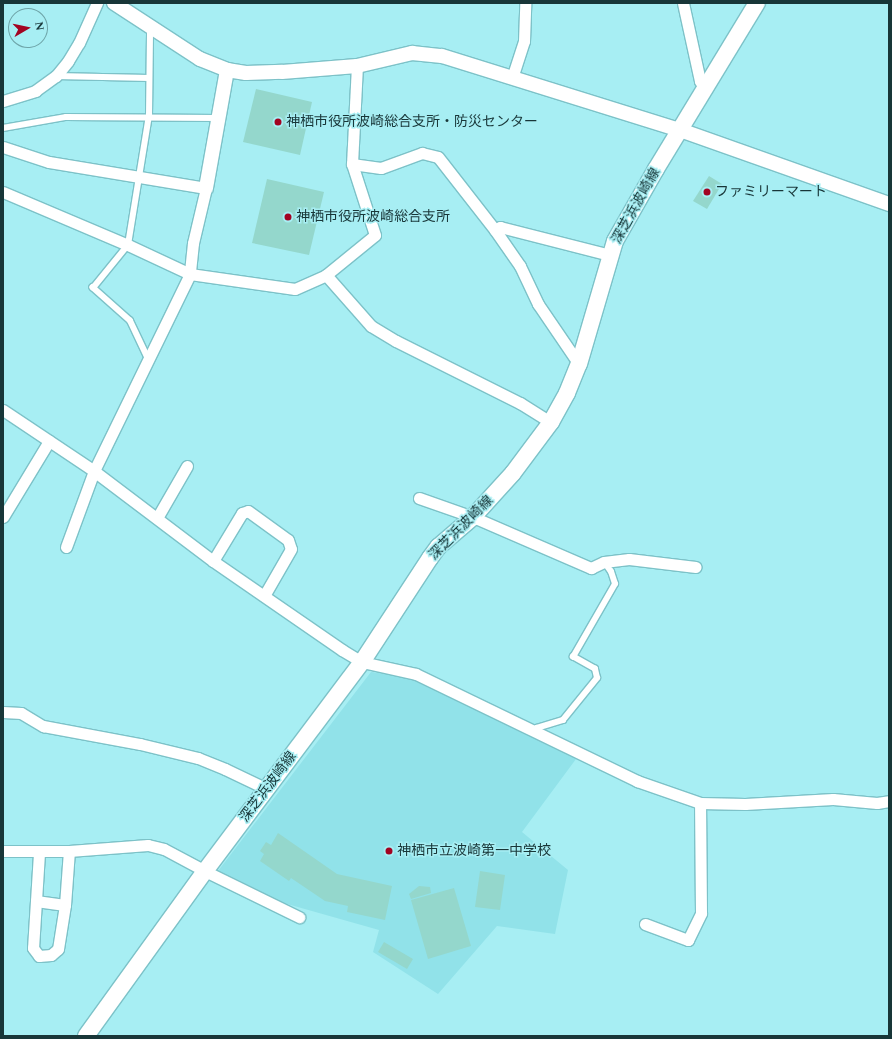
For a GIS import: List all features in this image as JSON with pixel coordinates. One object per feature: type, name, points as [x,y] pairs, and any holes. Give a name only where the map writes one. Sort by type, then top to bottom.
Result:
[{"type":"main road","name":"深芝浜波崎線","points":[[86,1036],[205,871],[362,662],[434,552],[455,531],[473,517],[513,473],[551,422],[567,393],[579,364],[610,254],[625,221],[757,3]]},
{"type":"street","points":[[3,101],[36,91],[56,76],[68,61],[79,42],[97,3]]},
{"type":"street","points":[[114,3],[150,28],[200,59],[227,70],[253,73],[357,66],[412,54],[442,56],[680,130],[889,204]]},
{"type":"street","points":[[512,78],[524,41],[525,3]]},
{"type":"street","points":[[683,3],[700,81],[705,88]]},
{"type":"street","points":[[3,192],[128,245],[190,274],[295,289],[326,275],[375,235],[352,164],[357,66]]},
{"type":"street","points":[[66,547],[94,471],[190,274],[193,243],[206,188],[227,70]]},
{"type":"street","points":[[3,147],[49,162],[206,188]]},
{"type":"street","points":[[352,164],[381,168],[422,153],[438,157],[496,230],[520,266],[538,304],[579,364]]},
{"type":"street","points":[[496,230],[500,227],[610,254]]},
{"type":"street","points":[[326,275],[371,326],[396,341],[520,403],[551,422]]},
{"type":"street","points":[[4,413],[94,471],[213,561],[342,650],[362,662],[416,674],[636,781],[700,803],[745,804],[833,799],[877,803],[889,801]]},
{"type":"street","points":[[3,517],[8,500],[49,441]]},
{"type":"street","points":[[157,518],[186,466]]},
{"type":"street","points":[[419,498],[473,517],[591,568],[604,562],[629,559],[696,567]]},
{"type":"street","points":[[213,561],[242,513],[248,510],[288,540],[290,549],[264,596]]},
{"type":"street","points":[[3,712],[21,713],[43,726],[140,744],[198,758],[225,768],[267,789]]},
{"type":"street","points":[[645,924],[688,940],[701,913],[700,803]]},
{"type":"street","points":[[3,851],[39,853],[69,852],[148,845],[164,849],[205,871],[299,917]]},
{"type":"street","points":[[39,853],[33,948],[39,956],[51,955],[58,949],[65,905],[69,852]]},
{"type":"street","points":[[36,901],[65,905]]},
{"type":"lane","points":[[149,359],[130,321],[93,288],[128,245],[149,116],[150,28]]},
{"type":"lane","points":[[56,76],[149,78]]},
{"type":"lane","points":[[3,128],[66,117],[149,116],[219,118]]},
{"type":"lane","points":[[534,731],[537,728],[563,720],[597,678],[595,669],[573,657],[615,584],[611,572],[604,562]]},
{"type":"shaded area","name":"神栖市立波崎第一中学校","points":[[371,672],[417,678],[519,728],[576,759],[522,832],[568,870],[555,934],[497,926],[438,994],[373,952],[379,930],[273,900],[218,871]]},
{"type":"building","name":"神栖市役所波崎総合支所・防災センター","points":[[256,89],[312,102],[300,155],[243,142]]},
{"type":"building","name":"ファミリーマート","points":[[709,176],[722,184],[707,209],[693,201]]},
{"type":"building","name":"神栖市役所波崎総合支所","points":[[267,179],[324,192],[309,255],[252,243]]},
{"type":"building","points":[[278,833],[337,874],[392,886],[385,920],[347,912],[348,906],[325,901],[291,878],[289,881],[260,861],[264,854],[260,851],[266,842],[271,845]]},
{"type":"building","points":[[480,871],[505,875],[500,910],[475,907]]},
{"type":"building","points":[[419,886],[430,887],[431,893],[411,899],[409,894]]},
{"type":"building","points":[[454,888],[471,946],[428,959],[411,900]]},
{"type":"building","points":[[384,942],[413,959],[407,969],[378,952]]},
{"type":"place","name":"神栖市役所波崎総合支所・防災センター","points":[[278,122]]},
{"type":"place","name":"ファミリーマート","points":[[707,192]]},
{"type":"place","name":"神栖市役所波崎総合支所","points":[[288,217]]},
{"type":"place","name":"神栖市立波崎第一中学校","points":[[389,851]]}]
